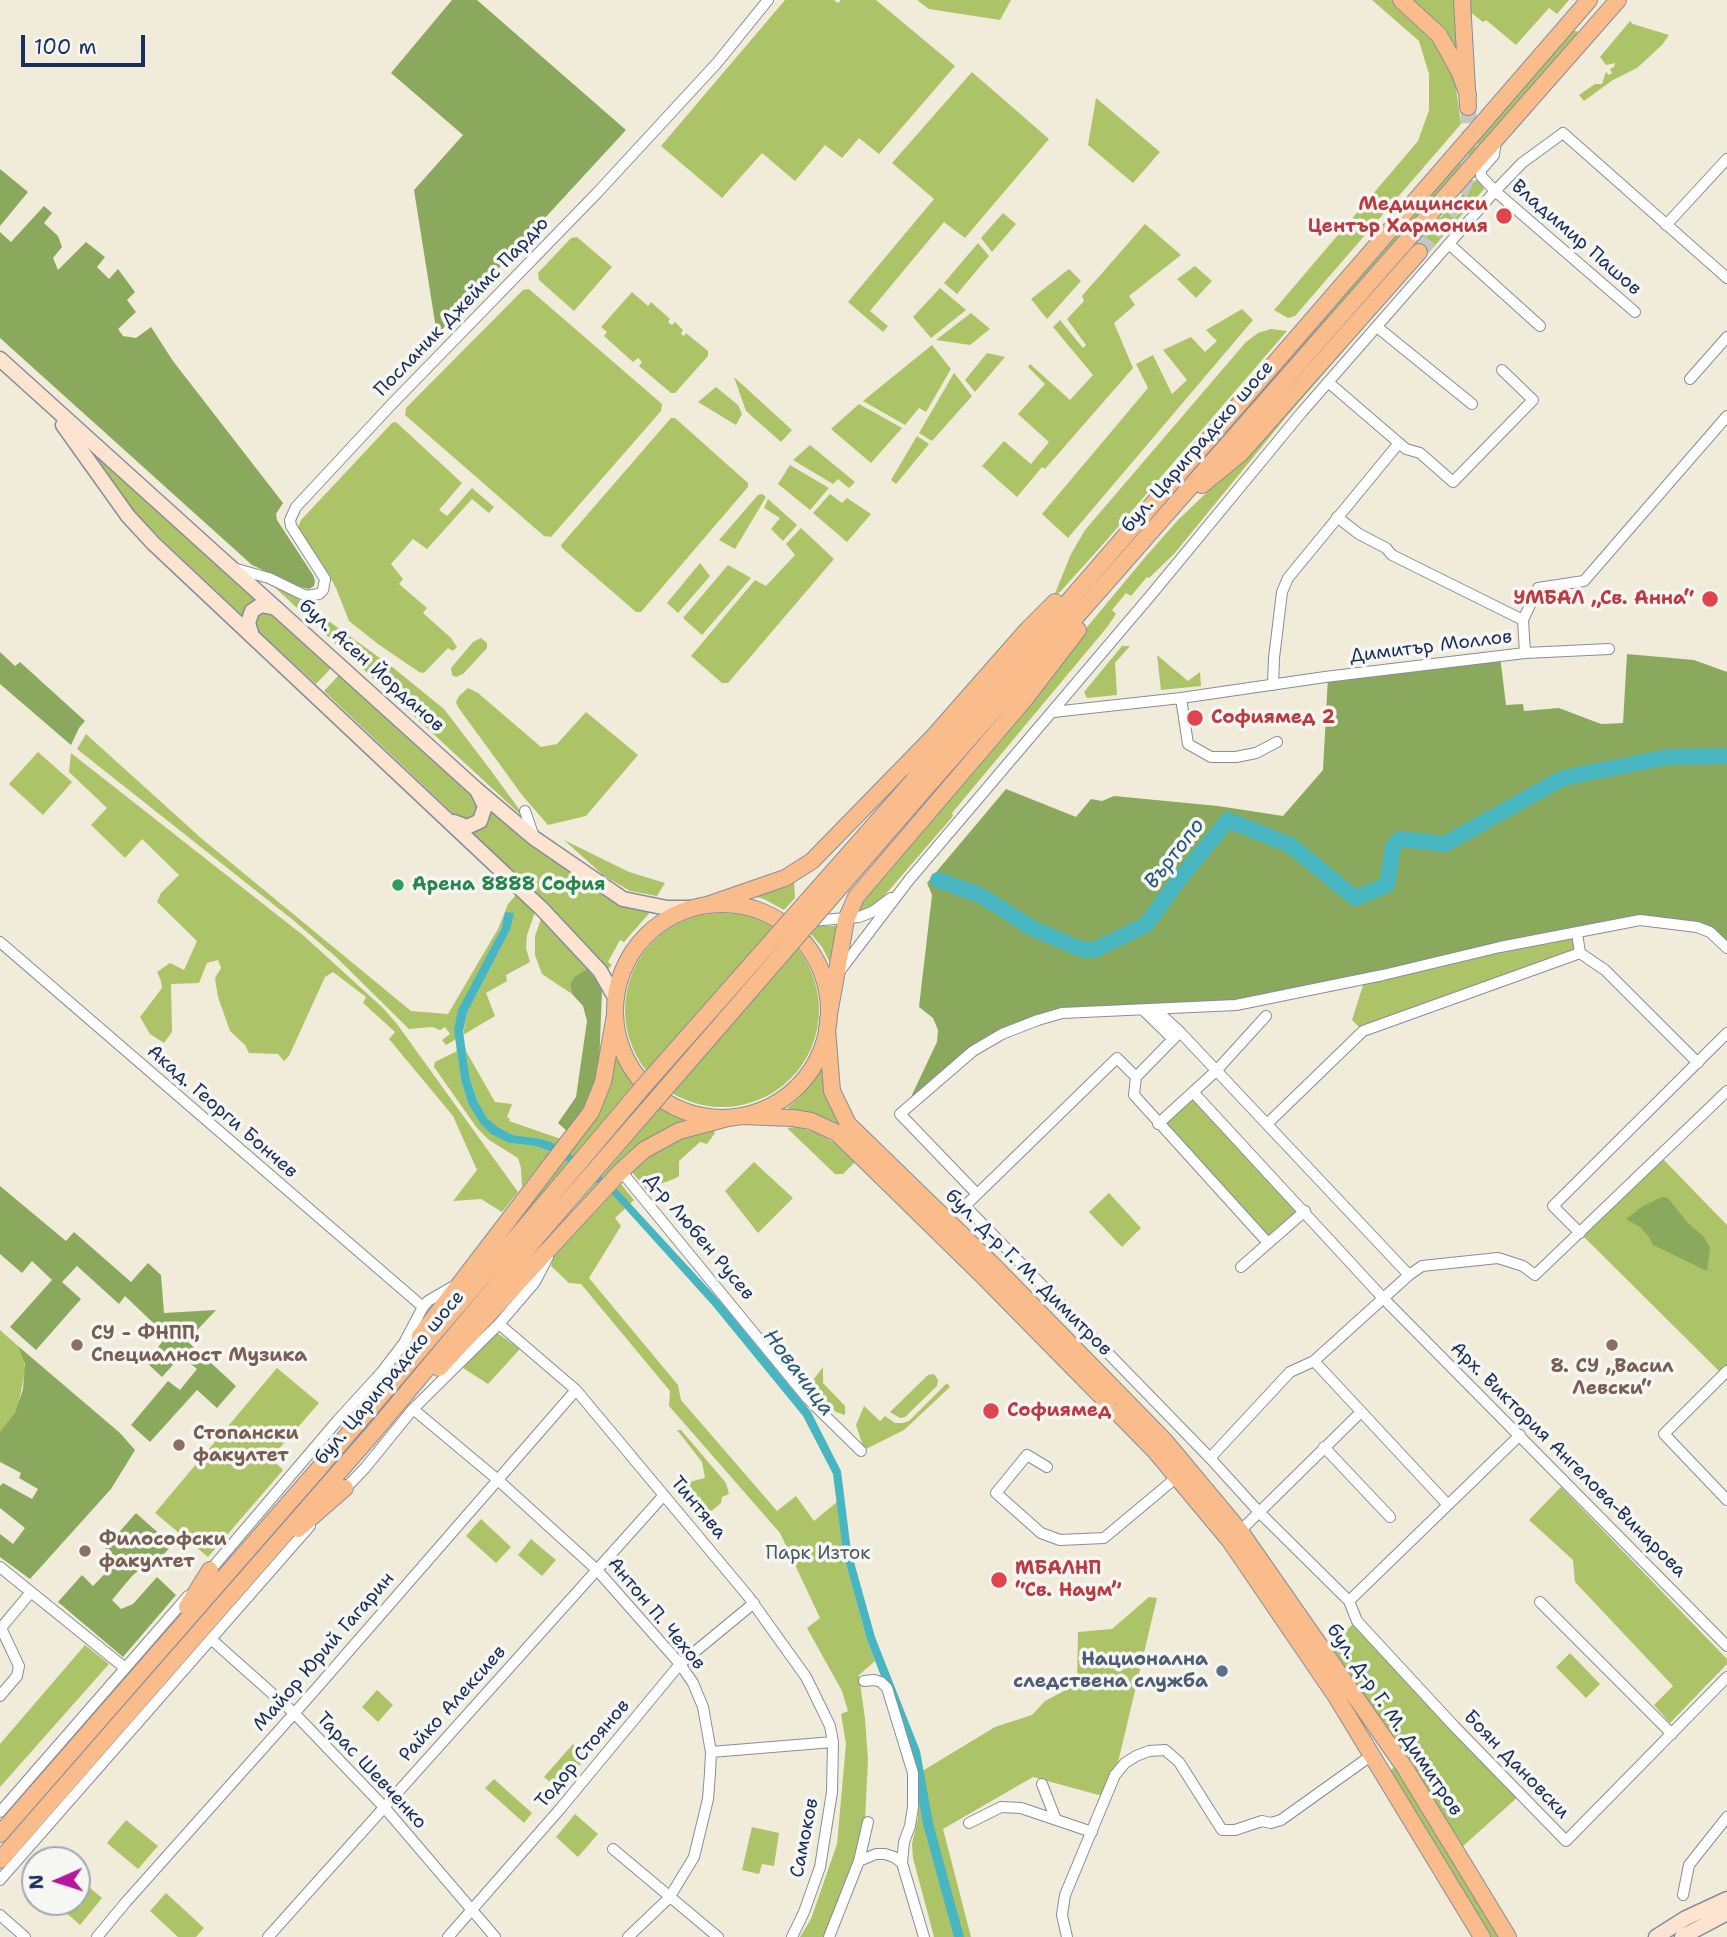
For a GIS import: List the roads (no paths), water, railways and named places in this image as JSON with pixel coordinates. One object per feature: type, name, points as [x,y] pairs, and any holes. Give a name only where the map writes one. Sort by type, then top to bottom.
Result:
[{"type":"main road","points":[[1401,0],[1438,35],[1460,71],[1468,101],[1462,0]]},
{"type":"main road","points":[[1567,25],[1580,0]]},
{"type":"main road","name":"бул. Цариградско шосе","points":[[0,1834],[403,1371],[530,1233],[919,785],[1102,563],[1589,0]]},
{"type":"main road","name":"бул. Цариградско шосе","points":[[919,785],[1110,581],[1618,0]]},
{"type":"main road","points":[[1168,513],[1241,453],[1419,252]]},
{"type":"main road","name":"бул. Асен Йорданов","points":[[0,359],[232,567],[247,575],[277,608],[476,789],[534,838],[623,899],[667,908],[701,906]]},
{"type":"main road","name":"бул. Асен Йорданов","points":[[47,402],[128,516],[153,543],[568,936],[600,971],[615,1007]]},
{"type":"main road","points":[[403,1371],[415,1342],[591,1112],[603,1082],[615,1007],[626,963],[642,940],[670,918],[785,878],[812,861],[934,736],[1028,629],[1068,589],[1102,563]]},
{"type":"main road","points":[[416,1382],[440,1368],[621,1171],[644,1150],[679,1131],[769,1107],[798,1085],[818,1055],[827,1024],[846,920],[856,897],[1016,710],[1072,639],[1110,581]]},
{"type":"main road","points":[[252,636],[248,623],[252,611],[261,605],[277,608]]},
{"type":"main road","points":[[449,821],[467,827],[480,821],[485,806],[476,789]]},
{"type":"main road","points":[[701,906],[735,905],[750,908],[783,924],[803,943],[818,966],[827,993],[827,1024]]},
{"type":"main road","points":[[615,1007],[618,1036],[625,1056],[650,1090],[667,1103],[686,1112],[706,1117],[734,1117]]},
{"type":"main road","name":"бул. Д-р Г. М. Димитров","points":[[827,1024],[832,1091],[848,1124],[995,1267],[1165,1441],[1405,1768],[1508,1937]]},
{"type":"main road","name":"бул. Д-р Г. М. Димитров","points":[[734,1117],[802,1119],[837,1133],[984,1276],[1235,1536],[1482,1937]]},
{"type":"main road","name":"бул. Цариградско шосе","points":[[0,1860],[416,1382],[530,1233]]},
{"type":"main road","points":[[277,1541],[304,1525],[345,1488]]},
{"type":"main road","points":[[125,1690],[152,1648],[191,1603],[210,1570]]},
{"type":"main road","points":[[0,1872],[27,1829]]},
{"type":"main road","points":[[1656,1937],[1686,1918],[1726,1905]]},
{"type":"main road","points":[[1682,1937],[1726,1905]]},
{"type":"street","name":"Посланик Джеймс Пардю","points":[[247,575],[269,578],[306,596],[319,594],[325,579],[290,526],[296,507],[597,193],[718,63],[768,0]]},
{"type":"street","points":[[837,975],[905,886],[1328,382],[1522,163],[1563,133],[1727,278]]},
{"type":"street","points":[[1495,191],[1480,174],[1494,155],[1496,141]]},
{"type":"street","points":[[1666,225],[1727,159]]},
{"type":"street","name":"Владимир Пашов","points":[[1495,191],[1634,312]]},
{"type":"street","points":[[1449,244],[1540,326]]},
{"type":"street","points":[[1377,327],[1472,404]]},
{"type":"street","points":[[1690,379],[1727,337]]},
{"type":"street","points":[[1328,382],[1406,449],[1420,453],[1453,482],[1533,400],[1502,370]]},
{"type":"street","name":"Димитър Моллов","points":[[1053,712],[1525,653],[1523,620],[1538,589],[1584,581],[1727,416]]},
{"type":"street","points":[[1273,685],[1282,592],[1288,578],[1399,443]]},
{"type":"street","points":[[1337,517],[1359,534],[1386,548],[1392,555],[1523,620]]},
{"type":"street","points":[[1525,653],[1609,649]]},
{"type":"street","points":[[1181,698],[1188,744],[1211,757],[1236,757],[1256,753],[1277,742]]},
{"type":"street","points":[[525,811],[534,838]]},
{"type":"street","points":[[783,924],[846,920],[872,912],[905,886]]},
{"type":"street","points":[[1136,1077],[1117,1058],[977,1194],[900,1114],[972,1051],[1002,1034],[1062,1013],[1236,1005],[1383,975],[1500,947],[1640,920],[1697,927],[1710,932],[1727,948]]},
{"type":"street","points":[[1577,933],[1580,953],[1605,970],[1698,1063]]},
{"type":"street","name":"Акад. Георги Бончев","points":[[0,942],[423,1307]]},
{"type":"street","points":[[1267,1124],[1363,1031],[1580,953]]},
{"type":"street","points":[[1155,1009],[1177,1036]]},
{"type":"street","points":[[1143,1010],[1216,1071],[1409,1275]]},
{"type":"street","points":[[1158,1124],[1216,1071],[1266,1016]]},
{"type":"street","points":[[1580,1233],[1553,1206],[1727,1033]]},
{"type":"street","points":[[1177,1036],[1136,1077],[1134,1095],[1268,1243]]},
{"type":"street","points":[[1210,1458],[1290,1372],[1314,1362],[1422,1266],[1498,1258],[1523,1266],[1535,1275],[1727,1091]]},
{"type":"street","name":"Арх. Виктория Ангелова-Винарова","points":[[1194,1092],[1383,1298],[1727,1646]]},
{"type":"street","name":"Д-р Любен Русев","points":[[621,1171],[808,1399],[861,1451]]},
{"type":"street","name":"Боян Дановски","points":[[977,1194],[965,1206],[1259,1512],[1349,1601],[1357,1621],[1566,1841],[1727,1678]]},
{"type":"street","points":[[1241,1267],[1305,1211]]},
{"type":"street","name":"бул. Цариградско шосе","points":[[0,1880],[365,1468],[413,1409],[499,1324],[535,1282],[552,1247]]},
{"type":"street","name":"бул. Цариградско шосе","points":[[0,1812],[381,1373],[404,1343],[428,1301],[461,1280]]},
{"type":"street","name":"Тинтява","points":[[499,1324],[576,1390],[754,1603],[806,1677],[830,1726],[833,1742]]},
{"type":"street","points":[[1314,1362],[1448,1505]]},
{"type":"street","points":[[1727,1371],[1664,1434],[1727,1500]]},
{"type":"street","name":"Майор Юрий Гагарин","points":[[97,1937],[576,1390]]},
{"type":"street","name":"Антон П. Чехов","points":[[413,1409],[498,1480],[597,1570],[680,1664],[693,1683],[703,1707],[711,1752],[708,1799],[694,1857],[669,1898],[628,1937]]},
{"type":"street","points":[[1235,1536],[1361,1412]]},
{"type":"street","points":[[1349,1601],[1520,1435]]},
{"type":"street","points":[[1324,1447],[1390,1517]]},
{"type":"street","points":[[1046,1467],[1027,1455],[996,1493],[1041,1533],[1060,1540],[1104,1538],[1177,1477]]},
{"type":"street","name":"Райко Алексиев","points":[[268,1937],[664,1495]]},
{"type":"street","points":[[0,1567],[125,1668]]},
{"type":"street","points":[[0,1696],[17,1676],[19,1666],[1,1628],[31,1592]]},
{"type":"street","points":[[1540,1602],[1672,1734]]},
{"type":"street","name":"Тодор Стоянов","points":[[448,1937],[570,1797],[680,1664],[754,1603]]},
{"type":"street","name":"Тарас Шевченко","points":[[211,1639],[294,1713],[384,1807],[495,1937]]},
{"type":"street","points":[[864,1681],[881,1682],[887,1688],[913,1773],[913,1807],[902,1863],[924,1937]]},
{"type":"street","points":[[711,1752],[833,1742]]},
{"type":"street","name":"Самоков","points":[[792,1937],[820,1867],[832,1792],[833,1742]]},
{"type":"street","points":[[1067,1937],[1062,1915],[1065,1895],[1115,1775],[1125,1763],[1149,1751],[1165,1750],[1180,1762],[1222,1830],[1235,1830],[1262,1821],[1271,1823],[1281,1820],[1372,1755]]},
{"type":"street","points":[[1042,1784],[1056,1820]]},
{"type":"street","points":[[969,1823],[1001,1807],[1021,1808],[1092,1832]]},
{"type":"street","points":[[1683,1895],[1689,1865],[1727,1817]]},
{"type":"street","points":[[829,1937],[859,1861],[868,1822]]},
{"type":"street","points":[[613,1849],[718,1937]]},
{"type":"street","points":[[859,1861],[876,1854],[884,1854],[902,1863]]},
{"type":"street","points":[[0,1915],[25,1937]]},
{"type":"water","points":[[505,912],[514,913],[510,930],[467,1013],[463,1032],[470,1079],[477,1100],[487,1118],[498,1127],[513,1135],[551,1142],[616,1188],[720,1301],[811,1412],[841,1471],[851,1551],[875,1637],[920,1751],[933,1823],[964,1937],[954,1937],[923,1824],[911,1754],[867,1640],[843,1553],[833,1474],[803,1416],[713,1306],[611,1193],[551,1152],[535,1146],[509,1143],[491,1134],[480,1123],[468,1103],[461,1080],[454,1030],[458,1010],[501,929]]},
{"type":"waterway","name":"Въртопо","points":[[938,880],[980,895],[1032,928],[1080,949],[1094,950],[1146,925],[1228,820],[1290,845],[1355,898],[1387,885],[1393,847],[1400,839],[1445,844],[1561,779],[1668,757],[1727,756]]},
{"type":"tunnel","points":[[1419,252],[1454,207],[1466,180],[1471,155],[1468,107]]},
{"type":"place","name":"Медицински Център Хармония","points":[[1504,216]]},
{"type":"place","name":"УМБАЛ „Св. Анна“","points":[[1710,599]]},
{"type":"place","name":"Софиямед 2","points":[[1195,718]]},
{"type":"place","name":"Арена 8888 София","points":[[398,885]]},
{"type":"place","name":"СУ - ФНПП, Специалност Музика","points":[[77,1345]]},
{"type":"place","name":"8. СУ „Васил Левски“","points":[[1612,1345]]},
{"type":"place","name":"Софиямед","points":[[991,1411]]},
{"type":"place","name":"Стопански факултет","points":[[179,1445]]},
{"type":"place","name":"Философски факултет","points":[[85,1551]]},
{"type":"place","name":"MБАЛНП “Св. Наум”","points":[[999,1580]]},
{"type":"place","name":"Национална следствена служба","points":[[1222,1671]]},
{"type":"water label","name":"Новачица","points":[[798,1373]]},
{"type":"park label","name":"Парк Изток","points":[[818,1554]]}]
